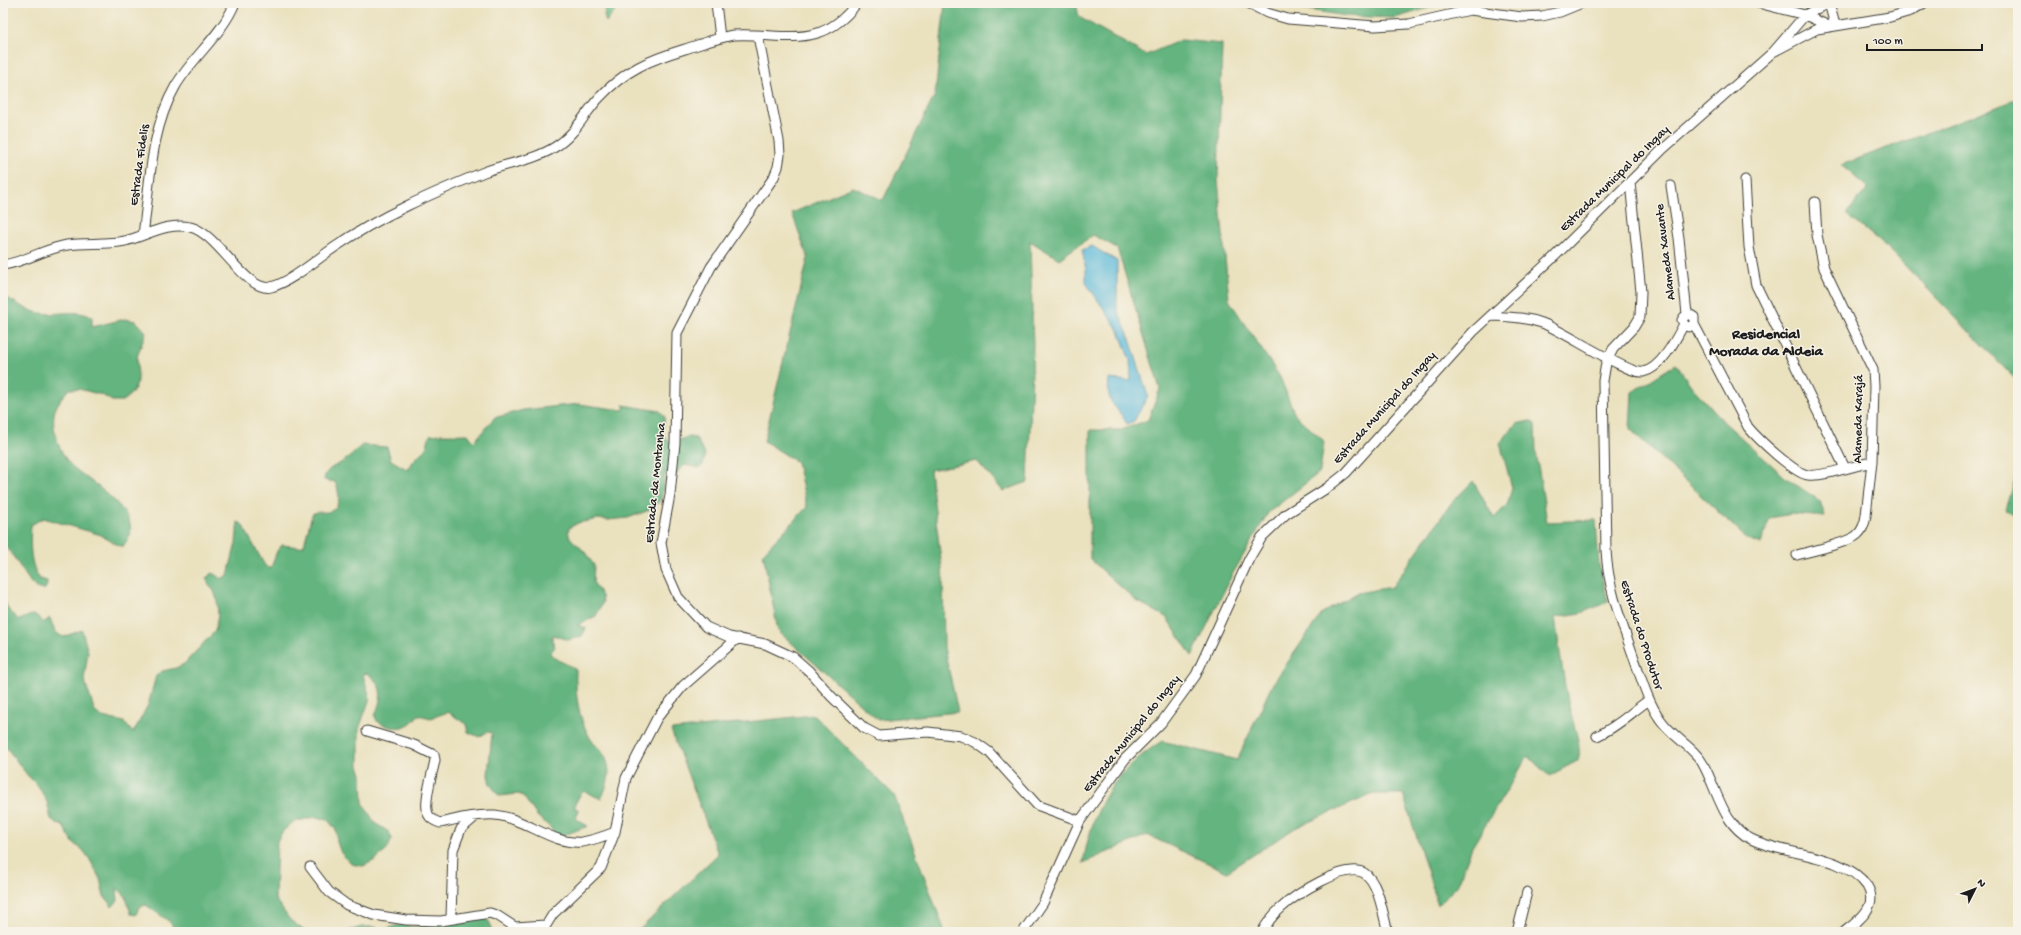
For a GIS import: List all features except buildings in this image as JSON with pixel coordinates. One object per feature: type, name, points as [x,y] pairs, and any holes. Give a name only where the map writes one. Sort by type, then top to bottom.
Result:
[{"type":"street","name":"Estrada Fidelis","points":[[143,235],[159,121],[175,86],[223,25],[235,3]]},
{"type":"street","points":[[716,3],[720,38]]},
{"type":"street","points":[[3,265],[11,264],[48,249],[67,245],[126,241],[175,226],[196,229],[211,240],[252,281],[261,286],[270,288],[291,277],[368,225],[486,172],[536,156],[554,148],[568,138],[595,102],[624,75],[659,57],[720,38],[746,34],[788,38],[819,33],[835,24],[857,3]]},
{"type":"street","points":[[1250,4],[1267,13],[1288,19],[1382,26],[1409,24],[1470,10],[1522,17],[1542,16],[1560,12],[1582,3]]},
{"type":"street","points":[[1758,3],[1805,15],[1832,25],[1829,3]]},
{"type":"street","name":"Estrada Municipal do Ingay","points":[[1023,932],[1044,903],[1080,822],[1125,759],[1161,723],[1196,675],[1249,559],[1262,537],[1286,514],[1327,488],[1346,473],[1454,350],[1554,257],[1662,150],[1772,52],[1805,15],[1829,3]]},
{"type":"street","name":"Estrada Municipal do Ingay","points":[[1772,52],[1811,31],[1832,25],[1890,17],[1912,10],[1924,3]]},
{"type":"street","name":"Estrada da Montanha","points":[[758,36],[779,140],[780,155],[778,167],[765,192],[710,267],[677,333],[675,443],[670,495],[661,543],[666,570],[678,596],[706,627],[718,634],[765,644],[793,657],[809,671],[855,721],[873,734],[887,736],[933,732],[961,736],[975,742],[989,752],[1037,805],[1080,822]]},
{"type":"street","points":[[1745,180],[1749,247],[1756,284],[1845,468]]},
{"type":"street","name":"Estrada do Produtor","points":[[1630,182],[1641,304],[1640,317],[1634,326],[1617,344],[1608,358],[1603,381],[1607,570],[1614,598],[1649,700],[1669,732],[1700,759],[1719,803],[1738,830],[1760,843],[1836,865],[1862,881],[1870,894],[1870,905],[1865,914],[1844,932]]},
{"type":"street","name":"Alameda Xavante","points":[[1671,186],[1679,238],[1687,314]]},
{"type":"street","name":"Alameda Karajá","points":[[1797,555],[1849,540],[1858,534],[1865,523],[1872,462],[1873,370],[1824,268],[1817,236],[1815,202]]},
{"type":"street","points":[[1490,316],[1523,318],[1542,323],[1637,372],[1646,371],[1665,355],[1684,324],[1683,318],[1687,314],[1691,314],[1694,317],[1694,324],[1742,416],[1760,440],[1804,474],[1820,475],[1872,462]]},
{"type":"street","points":[[1684,324],[1689,327],[1694,324]]},
{"type":"street","points":[[310,866],[329,892],[358,910],[374,915],[406,920],[441,921],[490,913],[516,927],[543,928],[566,900],[591,880],[601,868],[615,832],[626,778],[658,718],[683,686],[738,638]]},
{"type":"street","points":[[1597,736],[1618,726],[1635,710],[1649,700]]},
{"type":"street","points":[[367,731],[414,745],[434,756],[435,760],[427,809],[431,819],[440,823],[476,816],[495,815],[508,818],[560,839],[582,842],[615,832]]},
{"type":"street","points":[[451,919],[453,850],[461,829],[476,816]]},
{"type":"street","points":[[1262,932],[1280,909],[1299,894],[1321,882],[1345,872],[1356,871],[1363,872],[1370,878],[1376,889],[1388,932]]},
{"type":"street","points":[[1517,932],[1527,892]]},
{"type":"green space","points":[[606,3],[619,3],[618,8],[606,22],[604,16]]},
{"type":"green space","points":[[945,3],[1076,3],[1079,17],[1146,55],[1181,40],[1222,44],[1218,180],[1229,300],[1280,377],[1295,415],[1324,441],[1320,472],[1268,513],[1232,575],[1192,656],[1166,617],[1135,600],[1090,559],[1090,430],[1121,430],[1148,420],[1160,389],[1117,248],[1093,235],[1059,259],[1030,241],[1033,346],[1028,482],[1003,491],[977,461],[930,470],[943,577],[944,648],[958,712],[878,720],[778,631],[763,553],[807,507],[797,462],[764,441],[808,258],[792,213],[853,187],[883,200],[935,95]]},
{"type":"green space","points":[[1267,3],[1446,3],[1395,18],[1346,16]]},
{"type":"green space","points":[[2018,99],[2018,392],[2016,380],[1888,248],[1846,214],[1868,188],[1841,165]]},
{"type":"green space","points":[[3,296],[35,312],[46,314],[86,314],[92,317],[92,327],[125,319],[136,321],[146,332],[137,357],[138,381],[133,392],[123,401],[112,401],[102,395],[79,389],[69,389],[58,404],[54,416],[56,438],[62,453],[70,464],[114,500],[124,511],[130,523],[130,535],[123,546],[120,546],[98,534],[43,518],[31,525],[32,560],[36,573],[40,579],[47,581],[45,589],[38,589],[31,583],[3,541]]},
{"type":"green space","points":[[1676,364],[1692,387],[1725,423],[1786,478],[1820,501],[1825,517],[1791,514],[1770,518],[1761,544],[1747,539],[1630,429],[1632,392]]},
{"type":"green space","points":[[579,404],[622,410],[625,408],[623,405],[660,411],[665,417],[663,431],[668,440],[671,442],[689,437],[696,438],[705,454],[703,465],[699,468],[685,465],[679,469],[676,476],[668,476],[666,470],[661,499],[652,509],[628,518],[608,520],[598,519],[578,523],[569,528],[568,532],[570,538],[584,551],[594,565],[593,582],[602,596],[603,602],[596,616],[577,625],[586,628],[582,636],[568,640],[553,635],[552,639],[555,647],[550,653],[555,658],[576,670],[576,688],[580,714],[590,738],[607,761],[609,772],[606,788],[601,799],[584,791],[575,804],[575,808],[579,810],[576,819],[588,826],[556,838],[551,828],[537,816],[523,796],[518,794],[499,796],[490,784],[488,775],[492,733],[487,732],[479,737],[468,732],[466,724],[448,712],[431,718],[418,715],[410,724],[400,727],[389,726],[377,721],[375,716],[380,698],[379,688],[373,678],[367,673],[363,675],[370,698],[359,729],[359,766],[362,774],[363,803],[375,823],[389,832],[392,839],[387,850],[375,860],[363,866],[351,864],[341,853],[337,842],[336,830],[327,819],[315,817],[293,822],[283,831],[277,841],[275,899],[290,920],[306,932],[176,932],[170,922],[146,905],[139,907],[136,915],[131,914],[126,897],[117,888],[118,901],[112,907],[104,896],[100,879],[89,858],[82,849],[74,844],[63,826],[51,819],[47,802],[39,787],[28,776],[3,743],[3,597],[8,609],[19,620],[35,615],[43,623],[50,618],[55,632],[63,637],[82,630],[88,652],[84,679],[95,712],[102,717],[124,722],[133,733],[148,705],[156,676],[162,671],[176,668],[184,664],[215,631],[218,615],[217,600],[214,591],[206,578],[213,573],[221,579],[228,575],[236,543],[238,522],[242,524],[264,564],[268,568],[271,568],[277,551],[282,545],[300,547],[304,545],[312,514],[317,512],[329,512],[337,506],[339,498],[335,482],[324,480],[325,476],[329,469],[349,457],[362,445],[387,447],[391,460],[408,470],[414,460],[426,448],[430,435],[468,434],[474,442],[494,418],[523,410]]},
{"type":"green space","points":[[1530,421],[1535,424],[1536,452],[1547,522],[1596,520],[1599,565],[1608,602],[1581,613],[1555,617],[1567,695],[1578,739],[1579,760],[1549,776],[1528,756],[1472,847],[1457,886],[1438,905],[1403,794],[1373,794],[1295,828],[1227,872],[1147,835],[1083,863],[1087,843],[1099,808],[1118,778],[1130,765],[1162,741],[1237,760],[1272,685],[1322,613],[1357,593],[1392,587],[1452,502],[1473,481],[1494,518],[1507,505],[1512,488],[1500,443],[1516,424]]},
{"type":"green space","points":[[2018,469],[2018,518],[2006,510]]},
{"type":"green space","points":[[814,715],[894,795],[945,932],[637,932],[718,854],[671,730]]},
{"type":"green space","points":[[485,917],[489,921],[492,932],[343,932],[362,927],[375,927],[384,930],[401,924],[413,927]]},
{"type":"water","points":[[1092,246],[1117,261],[1117,309],[1130,339],[1148,396],[1134,421],[1127,424],[1112,403],[1108,388],[1109,379],[1131,381],[1130,360],[1119,331],[1086,283],[1086,270],[1082,250]]},
{"type":"district","name":"Residencial Morada da Aldeia","points":[[1766,344]]}]
